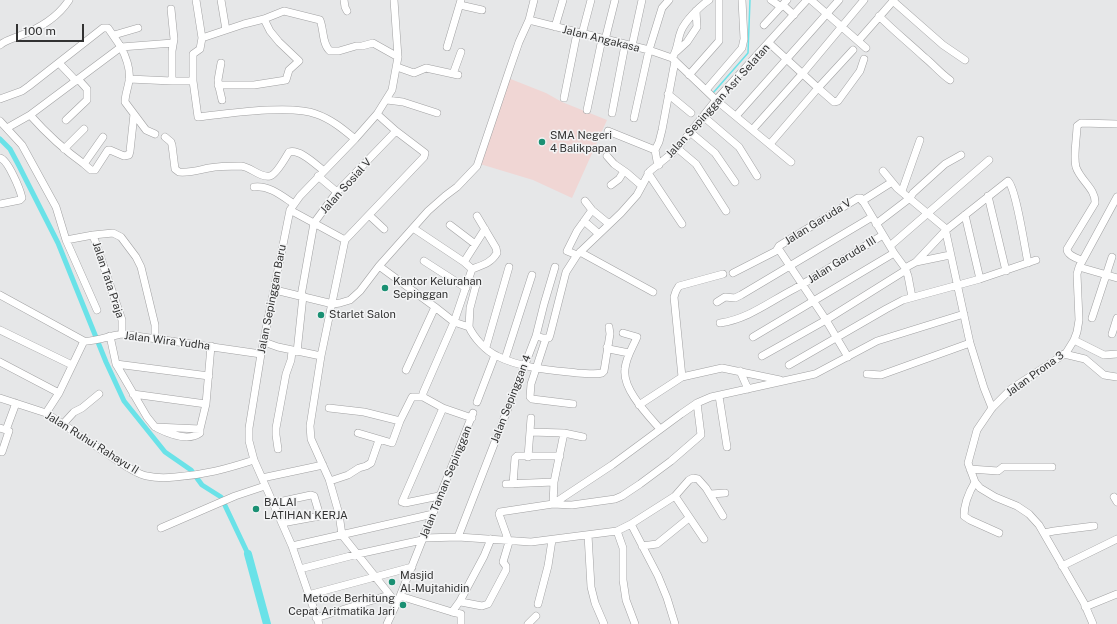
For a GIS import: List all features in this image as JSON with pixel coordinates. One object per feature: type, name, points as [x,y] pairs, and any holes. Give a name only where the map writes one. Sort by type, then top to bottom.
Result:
[{"type":"street","points":[[2,40],[20,36],[48,21],[66,6],[69,0]]},
{"type":"street","points":[[196,0],[202,38],[200,49],[193,54],[193,81],[198,118],[242,112],[301,111],[315,113],[325,118],[336,124],[354,139]]},
{"type":"street","points":[[220,0],[226,30]]},
{"type":"street","points":[[344,0],[347,11]]},
{"type":"street","name":"Jalan Sepinggan Baru","points":[[317,622],[292,546],[254,460],[249,441],[249,428],[261,354],[292,207],[376,114],[387,100],[392,90],[398,57],[394,0]]},
{"type":"street","points":[[275,290],[332,304],[350,300],[428,210],[457,187],[477,166],[509,70],[529,20],[534,0]]},
{"type":"street","points":[[555,27],[563,0]]},
{"type":"street","points":[[564,98],[579,33],[591,0]]},
{"type":"street","points":[[588,110],[603,39],[616,0]]},
{"type":"street","points":[[612,113],[628,46],[642,0]]},
{"type":"street","points":[[634,118],[649,50],[663,4],[669,0]]},
{"type":"street","points":[[658,163],[655,151],[662,130],[674,57],[681,30],[696,11],[709,0]]},
{"type":"street","points":[[688,74],[719,40],[719,0]]},
{"type":"street","points":[[706,90],[742,48],[744,39],[742,0]]},
{"type":"street","points":[[771,0],[784,4],[794,15]]},
{"type":"street","name":"Jalan Sepinggan Asri Selatan","points":[[546,338],[549,338],[550,336],[566,272],[578,254],[637,195],[648,173],[677,148],[704,117],[715,100],[769,44],[807,0]]},
{"type":"street","points":[[811,0],[866,48]]},
{"type":"street","points":[[736,116],[839,0]]},
{"type":"street","points":[[753,129],[803,73],[864,0]]},
{"type":"street","points":[[858,41],[893,0],[944,45],[965,60]]},
{"type":"street","points":[[447,47],[460,2],[482,10]]},
{"type":"street","points":[[764,25],[784,4]]},
{"type":"street","points":[[171,9],[173,43],[172,81]]},
{"type":"street","points":[[202,38],[264,19],[284,11],[319,19],[321,21],[327,48],[330,51],[338,51],[373,43],[398,57]]},
{"type":"street","points":[[674,57],[697,27],[696,11]]},
{"type":"street","points":[[879,16],[907,43],[925,57],[940,73],[950,80]]},
{"type":"street","points":[[218,85],[254,85],[283,81],[286,80],[289,70],[299,62],[270,31],[264,19]]},
{"type":"street","name":"Jalan Angakasa","points":[[529,20],[674,57]]},
{"type":"street","points":[[0,99],[22,91],[103,28],[108,28],[121,47],[127,62],[130,79],[125,102],[146,130],[155,134]]},
{"type":"street","points":[[114,35],[138,28]]},
{"type":"street","points":[[7,128],[30,114],[121,47],[173,43]]},
{"type":"street","points":[[769,44],[834,102],[837,102],[860,71],[864,59]]},
{"type":"street","points":[[770,144],[853,50]]},
{"type":"street","points":[[397,67],[414,73],[426,68],[456,74],[461,52]]},
{"type":"street","points":[[674,57],[688,74],[715,100],[753,129],[791,162]]},
{"type":"street","points":[[59,62],[87,89],[87,100],[85,104],[66,120]]},
{"type":"street","points":[[221,63],[218,85],[222,100]]},
{"type":"street","points":[[130,79],[193,81]]},
{"type":"street","points":[[668,94],[691,113]]},
{"type":"street","points":[[387,100],[403,102],[437,113]]},
{"type":"street","points":[[30,114],[43,130],[64,149],[91,170],[95,170],[108,150],[124,156],[129,154],[134,114]]},
{"type":"street","points":[[376,114],[425,155],[345,240],[309,431],[310,439],[330,480],[339,514],[342,535],[397,604]]},
{"type":"street","points":[[704,117],[739,147],[757,176]]},
{"type":"street","points":[[0,121],[22,146],[56,207],[66,240]]},
{"type":"street","points":[[1117,124],[1081,123],[1077,126],[1075,163],[1078,172],[1094,194],[1095,203],[1067,249],[1067,252],[1080,264],[1117,278]]},
{"type":"street","points":[[64,149],[84,128]]},
{"type":"street","points":[[608,131],[655,151]]},
{"type":"street","name":"Jalan Sosial V","points":[[278,449],[276,428],[286,374],[294,351],[314,223],[338,192],[396,132]]},
{"type":"street","points":[[690,132],[715,153],[735,182]]},
{"type":"street","points":[[84,164],[103,137]]},
{"type":"street","points":[[165,137],[171,142],[175,169],[179,172],[196,172],[211,168],[241,166],[254,170],[263,176],[270,176],[275,173],[289,152],[292,151],[306,157],[338,192]]},
{"type":"street","points":[[902,191],[920,140]]},
{"type":"street","points":[[677,148],[696,164],[726,211]]},
{"type":"street","points":[[876,224],[910,198],[913,193],[945,164],[961,155]]},
{"type":"street","points":[[608,156],[614,164],[642,186]]},
{"type":"street","points":[[0,158],[4,160],[10,169],[22,198],[20,200],[0,204]]},
{"type":"street","points":[[890,246],[929,214],[989,160]]},
{"type":"street","points":[[883,171],[892,182],[940,223],[946,230],[950,255],[970,343],[992,408]]},
{"type":"street","points":[[611,184],[619,179],[625,172]]},
{"type":"street","points":[[648,173],[682,224]]},
{"type":"street","points":[[762,356],[826,320],[916,262],[946,230],[1006,181],[1010,182],[1016,204],[1028,263]]},
{"type":"street","name":"Jalan Garuda V","points":[[733,273],[776,251],[787,241],[892,182]]},
{"type":"street","points":[[254,187],[264,187],[270,189],[314,223],[345,240]]},
{"type":"street","points":[[988,196],[1006,271]]},
{"type":"street","name":"Jalan Prona 3","points":[[975,482],[968,463],[977,430],[992,408],[1011,389],[1064,354],[1074,340],[1080,316],[1077,274],[1080,264],[1117,197]]},
{"type":"street","points":[[860,199],[905,269],[908,276],[912,297]]},
{"type":"street","points":[[585,201],[592,210],[609,224]]},
{"type":"street","points":[[592,210],[567,251],[578,254],[653,292]]},
{"type":"street","points":[[965,215],[980,279]]},
{"type":"street","points":[[368,216],[384,229]]},
{"type":"street","points":[[472,269],[488,264],[497,253],[496,248],[477,216]]},
{"type":"street","points":[[717,302],[725,297],[737,298],[872,217]]},
{"type":"street","points":[[584,221],[598,234]]},
{"type":"street","points":[[450,225],[475,244]]},
{"type":"street","points":[[413,228],[472,269]]},
{"type":"street","points":[[464,262],[485,229]]},
{"type":"street","points":[[93,235],[113,233],[121,237],[136,257],[141,267],[155,325],[155,339]]},
{"type":"street","name":"Jalan Tata Praja","points":[[97,310],[66,240],[93,235],[122,320],[122,334]]},
{"type":"street","name":"Jalan Garuda III","points":[[720,323],[743,318],[882,235]]},
{"type":"street","points":[[778,248],[848,356]]},
{"type":"street","points":[[753,337],[894,253]]},
{"type":"street","points":[[916,262],[950,255]]},
{"type":"street","points":[[1092,318],[1112,257]]},
{"type":"street","points":[[789,365],[886,308],[912,297],[980,279],[1036,260]]},
{"type":"street","points":[[424,261],[466,288]]},
{"type":"street","points":[[379,266],[456,323],[469,327]]},
{"type":"street","points":[[486,347],[509,267]]},
{"type":"street","name":"Jalan Sepinggan 4","points":[[458,537],[536,336],[555,267]]},
{"type":"street","points":[[358,432],[392,443],[400,421],[412,397],[423,397],[423,393],[456,323],[472,269]]},
{"type":"street","points":[[682,377],[674,297],[676,291],[679,286],[723,274]]},
{"type":"street","points":[[505,359],[532,275]]},
{"type":"street","points":[[476,285],[470,308],[469,327],[472,334],[495,355],[524,365],[592,374],[602,373],[604,370],[610,334],[609,326]]},
{"type":"street","points":[[0,295],[86,342],[59,393],[46,413]]},
{"type":"street","points":[[406,370],[435,307]]},
{"type":"street","points":[[553,504],[612,466],[697,403],[711,397],[815,374],[877,342],[964,314]]},
{"type":"street","points":[[1112,334],[1117,318]]},
{"type":"street","points":[[0,330],[72,366]]},
{"type":"street","points":[[623,333],[635,335],[637,337],[629,353],[624,369],[629,389],[639,405],[660,429]]},
{"type":"street","name":"Jalan Wira Yudha","points":[[86,342],[122,334],[261,354]]},
{"type":"street","points":[[536,336],[546,338],[530,390],[530,397],[573,404]]},
{"type":"street","points":[[107,337],[116,364],[147,417],[155,426],[200,429],[206,404],[211,346]]},
{"type":"street","points":[[1074,340],[1104,355],[1117,354]]},
{"type":"street","points":[[264,342],[294,351],[322,356]]},
{"type":"street","points":[[867,374],[881,375],[970,343]]},
{"type":"street","points":[[607,348],[629,353]]},
{"type":"street","points":[[1064,354],[1085,359],[1104,375],[1117,377]]},
{"type":"street","points":[[477,402],[495,355]]},
{"type":"street","points":[[0,362],[59,393]]},
{"type":"street","points":[[116,364],[209,376]]},
{"type":"street","points":[[639,405],[682,377],[722,368],[784,381]]},
{"type":"street","points":[[740,371],[748,389]]},
{"type":"street","points":[[63,424],[74,412],[82,408],[99,394]]},
{"type":"street","points":[[133,394],[206,404]]},
{"type":"street","points":[[719,396],[727,447]]},
{"type":"street","name":"Jalan Taman Sepinggan","points":[[387,624],[397,604],[472,416],[443,408],[423,397]]},
{"type":"street","name":"Jalan Ruhui Rahayu II","points":[[0,398],[46,413],[127,467],[143,475],[154,477],[204,474],[254,460]]},
{"type":"street","points":[[2,452],[9,431],[3,429],[16,403]]},
{"type":"street","points":[[460,601],[482,606],[488,604],[506,570],[506,566],[503,562],[509,542],[499,513],[553,504],[572,505],[615,499],[640,484],[671,461],[701,435],[697,403]]},
{"type":"street","points":[[329,408],[364,412],[400,421]]},
{"type":"street","points":[[439,496],[404,503],[402,502],[443,408]]},
{"type":"street","points":[[528,457],[531,418]]},
{"type":"street","points":[[530,432],[564,433],[583,437]]},
{"type":"street","points":[[553,504],[554,482],[564,433]]},
{"type":"street","points":[[330,480],[348,475],[371,463],[379,440]]},
{"type":"street","points":[[554,482],[509,484],[515,458],[517,456],[560,456]]},
{"type":"street","points":[[262,478],[323,465]]},
{"type":"street","points":[[970,469],[998,471],[1003,467],[1009,466],[1052,467]]},
{"type":"street","points":[[300,569],[423,539],[458,537],[509,542],[531,542],[617,531],[631,524],[675,496],[689,480],[693,478],[698,479],[711,494],[723,516]]},
{"type":"street","points":[[999,533],[964,516],[967,499],[975,482],[980,488],[995,497],[1017,506],[1029,514],[1044,534],[1093,624]]},
{"type":"street","points":[[161,528],[235,496],[265,486]]},
{"type":"street","points":[[711,494],[725,493]]},
{"type":"street","points":[[274,503],[311,495],[314,496],[320,516]]},
{"type":"street","points":[[675,496],[704,539]]},
{"type":"street","points":[[282,523],[339,514]]},
{"type":"street","points":[[292,546],[433,514]]},
{"type":"street","points":[[642,546],[657,544],[689,518]]},
{"type":"street","points":[[631,524],[658,576],[675,624]]},
{"type":"street","points":[[1044,534],[1054,531],[1094,526]]},
{"type":"street","points":[[617,531],[623,548],[623,580],[626,600],[635,624]]},
{"type":"street","points":[[588,535],[591,587],[595,603],[604,624]]},
{"type":"street","points":[[452,612],[460,601],[484,556],[490,539]]},
{"type":"street","points":[[1062,566],[1117,539]]},
{"type":"street","points":[[538,604],[548,566],[552,540]]},
{"type":"street","points":[[308,594],[412,567]]},
{"type":"street","points":[[1085,607],[1117,594]]},
{"type":"street","points":[[317,622],[389,595]]},
{"type":"street","points":[[400,596],[461,614],[461,624]]},
{"type":"street","points":[[528,624],[536,616]]},
{"type":"shaded area","name":"SMA Negeri 4 Balikpapan","points":[[508,78],[607,120],[572,198],[533,180],[480,164]]},
{"type":"waterway","points":[[713,93],[748,53],[750,0]]},
{"type":"waterway","points":[[0,139],[10,149],[58,243],[106,362],[124,401],[165,452],[191,470],[202,485],[221,497],[248,554]]},
{"type":"waterway","points":[[248,554],[267,624]]},
{"type":"place","name":"SMA Negeri 4 Balikpapan","points":[[542,142]]},
{"type":"place","name":"Kantor Kelurahan Sepinggan","points":[[385,288]]},
{"type":"place","name":"Starlet Salon","points":[[321,315]]},
{"type":"place","name":"BALAI LATIHAN KERJA","points":[[256,509]]},
{"type":"place","name":"Masjid Al-Mujtahidin","points":[[392,582]]},
{"type":"place","name":"Metode Berhitung Cepat Aritmatika Jari","points":[[403,605]]}]
